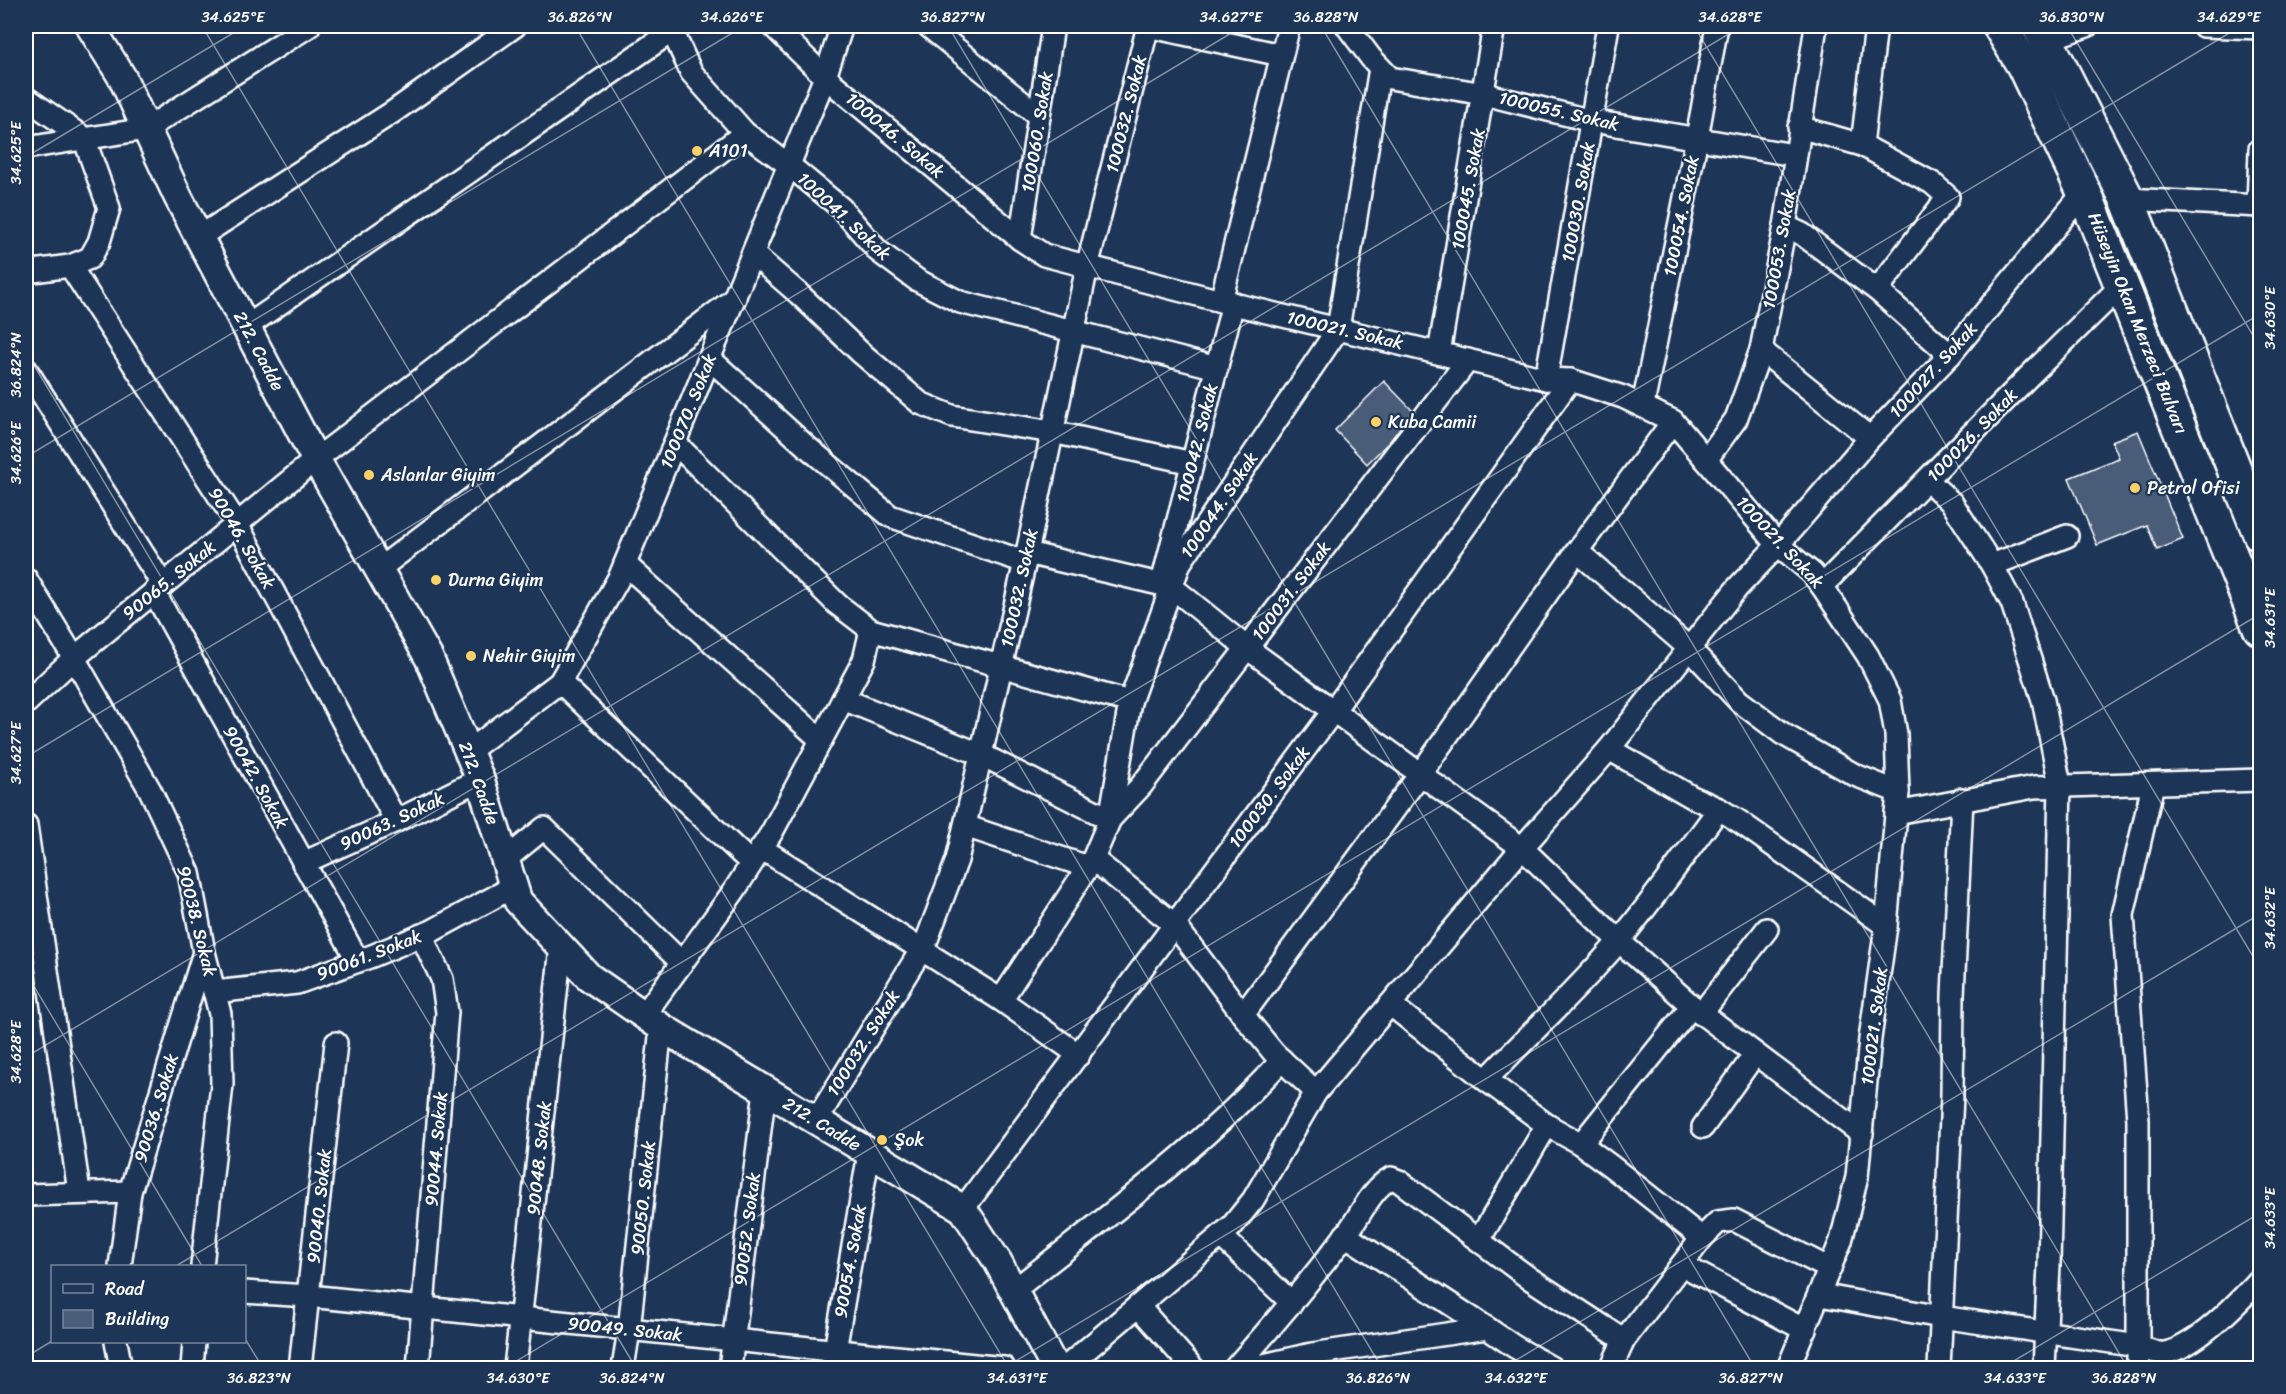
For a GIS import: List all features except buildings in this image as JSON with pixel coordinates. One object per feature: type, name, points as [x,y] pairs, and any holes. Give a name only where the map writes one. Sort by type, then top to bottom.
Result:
[{"type":"main road","name":"Hüseyin Okan Merzeci Bulvarı","points":[[2000,26],[2024,66],[2084,192],[2260,628]]},
{"type":"main road","name":"Hüseyin Okan Merzeci Bulvarı","points":[[2043,32],[2127,199],[2260,534]]},
{"type":"street","name":"212. Cadde","points":[[90,26],[122,77],[199,237],[316,459],[429,658],[480,779],[518,901],[589,977],[652,1021],[963,1209],[998,1262],[1055,1368]]},
{"type":"street","points":[[26,148],[146,129],[309,26]]},
{"type":"street","points":[[199,237],[393,112],[515,26]]},
{"type":"street","name":"100046. Sokak","points":[[773,26],[825,77],[1020,239]]},
{"type":"street","name":"100070. Sokak","points":[[468,752],[560,682],[625,564],[825,77],[842,26]]},
{"type":"street","points":[[928,26],[1039,116]]},
{"type":"street","name":"100060. Sokak","points":[[1020,239],[1053,26]]},
{"type":"street","points":[[1148,26],[1281,55]]},
{"type":"street","name":"100032. Sokak","points":[[816,1120],[926,942],[957,860],[1026,558],[1087,267],[1148,26]]},
{"type":"street","name":"100042. Sokak","points":[[1167,585],[1192,463],[1217,368],[1227,302],[1288,26]]},
{"type":"street","name":"100055. Sokak","points":[[1347,26],[1390,78],[1484,94],[1592,121],[1794,155]]},
{"type":"street","name":"100045. Sokak","points":[[1439,353],[1494,26]]},
{"type":"street","name":"100030. Sokak","points":[[1546,379],[1608,26]]},
{"type":"street","name":"100054. Sokak","points":[[1643,405],[1697,138],[1717,26]]},
{"type":"street","name":"100053. Sokak","points":[[1706,460],[1736,419],[1761,350],[1785,226],[1794,155],[1816,26]]},
{"type":"street","points":[[1862,145],[1876,26]]},
{"type":"street","points":[[2043,32],[2087,26]]},
{"type":"street","points":[[2203,26],[2260,28]]},
{"type":"street","points":[[246,327],[671,28]]},
{"type":"street","name":"100041. Sokak","points":[[671,28],[691,72],[745,133],[789,165],[841,208],[878,251],[917,280],[960,302],[1217,368]]},
{"type":"street","name":"100044. Sokak","points":[[1001,1000],[1091,863],[1110,819],[1130,702],[1167,585],[1338,329],[1380,68]]},
{"type":"street","points":[[26,98],[84,138],[109,208],[99,242],[90,258],[70,266],[26,272]]},
{"type":"street","points":[[1799,127],[1862,145],[1932,183],[1948,197],[1877,291]]},
{"type":"street","name":"90065. Sokak","points":[[26,703],[74,658],[316,459],[745,133]]},
{"type":"street","points":[[2127,199],[2259,206],[2260,149]]},
{"type":"street","name":"100027. Sokak","points":[[1065,1368],[1232,1226],[1252,1200],[1316,1092],[1392,1005],[1522,848],[1609,749],[1738,587],[1778,545],[1870,438],[1950,355],[2084,192]]},
{"type":"street","points":[[1785,226],[1802,234],[1877,291],[1950,355]]},
{"type":"street","name":"100021. Sokak","points":[[1020,239],[1044,255],[1087,267],[1546,379],[1570,380],[1643,405],[1673,421],[1778,545],[1812,573],[1822,586],[1868,656],[1890,700],[1896,734],[1897,802],[1886,926],[1870,1039],[1857,1177],[1841,1241],[1788,1368]]},
{"type":"street","points":[[753,254],[860,352],[920,403],[952,416],[1053,432],[1192,463]]},
{"type":"street","name":"90046. Sokak","points":[[70,266],[237,524],[396,821]]},
{"type":"street","name":"100026. Sokak","points":[[1822,586],[2028,377],[2123,285]]},
{"type":"street","points":[[379,569],[735,298]]},
{"type":"street","points":[[1761,350],[1870,438]]},
{"type":"street","points":[[710,359],[806,446],[890,516],[1026,558],[1167,585],[1247,648],[1522,848],[1619,941],[1697,1010],[1862,1134]]},
{"type":"street","name":"100031. Sokak","points":[[1110,819],[1142,786],[1468,360]]},
{"type":"street","name":"90042. Sokak","points":[[26,369],[159,588],[303,862],[358,961]]},
{"type":"street","name":"100030. Sokak","points":[[963,1209],[1334,710],[1570,380]]},
{"type":"street","points":[[1242,1016],[1421,773],[1577,551],[1673,421]]},
{"type":"street","points":[[675,443],[837,604],[871,630],[1130,702]]},
{"type":"street","points":[[1927,480],[1952,503],[1992,565],[2012,603],[2043,700],[2060,785],[2061,820],[2047,1334],[2044,1368]]},
{"type":"street","points":[[1992,565],[2067,537]]},
{"type":"street","points":[[1577,551],[1689,648],[1739,701],[1783,734],[1897,802],[1962,799],[2060,785],[2260,780]]},
{"type":"street","points":[[625,564],[821,740]]},
{"type":"street","name":"90038. Sokak","points":[[26,579],[150,790],[189,873],[204,952],[220,1014],[222,1084],[202,1265]]},
{"type":"street","points":[[652,1021],[682,963],[756,856],[821,740],[864,660],[871,630]]},
{"type":"street","points":[[560,682],[756,856],[921,950],[1001,1000],[1079,1055]]},
{"type":"street","points":[[843,699],[982,755],[1110,819]]},
{"type":"street","points":[[1609,749],[1740,822],[1886,926]]},
{"type":"street","name":"90063. Sokak","points":[[303,862],[396,821],[480,779]]},
{"type":"street","points":[[2138,1368],[2138,1120],[2123,915],[2153,784]]},
{"type":"street","points":[[1940,1368],[1962,799]]},
{"type":"street","points":[[1485,1080],[1546,1021],[1619,941],[1719,809]]},
{"type":"street","points":[[26,825],[29,877],[79,1192]]},
{"type":"street","points":[[965,826],[1091,863],[1175,925],[1242,1016],[1282,1060],[1316,1092]]},
{"type":"street","points":[[505,860],[544,828],[682,963]]},
{"type":"street","name":"90061. Sokak","points":[[214,992],[297,983],[421,935],[513,887]]},
{"type":"street","points":[[1581,1144],[1767,929]]},
{"type":"street","name":"90044. Sokak","points":[[418,1368],[447,1012],[442,979],[421,935]]},
{"type":"street","name":"90048. Sokak","points":[[515,1368],[561,947]]},
{"type":"street","name":"90036. Sokak","points":[[120,1265],[130,1192],[204,952]]},
{"type":"street","points":[[1392,1005],[1485,1080],[1547,1125],[1581,1144],[1702,1238]]},
{"type":"street","name":"90050. Sokak","points":[[623,1368],[629,1330],[652,1021]]},
{"type":"street","name":"90040. Sokak","points":[[300,1368],[336,1043]]},
{"type":"street","points":[[1703,1127],[1755,1054]]},
{"type":"street","points":[[1013,1291],[1174,1162],[1250,1095],[1282,1060]]},
{"type":"street","name":"90052. Sokak","points":[[730,1368],[765,1090]]},
{"type":"street","points":[[1479,1240],[1547,1125]]},
{"type":"street","name":"90054. Sokak","points":[[833,1360],[869,1153]]},
{"type":"street","points":[[1235,1368],[1292,1303],[1383,1182],[1391,1178],[1529,1278],[1624,1340]]},
{"type":"street","points":[[26,1195],[130,1192]]},
{"type":"street","points":[[1611,1368],[1624,1340],[1702,1238],[1718,1222],[1734,1220],[1830,1269]]},
{"type":"street","points":[[1345,1235],[1515,1347],[1552,1368]]},
{"type":"street","points":[[1221,1236],[1292,1303]]},
{"type":"street","points":[[1682,1264],[1805,1330]]},
{"type":"street","points":[[1820,1294],[1941,1317],[2138,1347],[2163,1353],[2186,1344],[2235,1307],[2260,1279]]},
{"type":"street","name":"90049. Sokak","points":[[246,1292],[309,1296],[733,1340],[833,1360],[1004,1368]]},
{"type":"street","points":[[1138,1306],[1193,1368]]},
{"type":"street","points":[[1250,1368],[1312,1354],[1487,1328]]},
{"type":"street","points":[[116,1343],[121,1368]]},
{"type":"street","points":[[192,1368],[194,1343]]},
{"type":"place","name":"A101","points":[[697,151]]},
{"type":"place","name":"Kuba Camii","points":[[1376,422]]},
{"type":"place","name":"Aslanlar Giyim","points":[[369,475]]},
{"type":"place","name":"Petrol Ofisi","points":[[2135,488]]},
{"type":"place","name":"Durna Giyim","points":[[436,580]]},
{"type":"place","name":"Nehir Giyim","points":[[471,656]]},
{"type":"place","name":"Şok","points":[[882,1140]]}]
